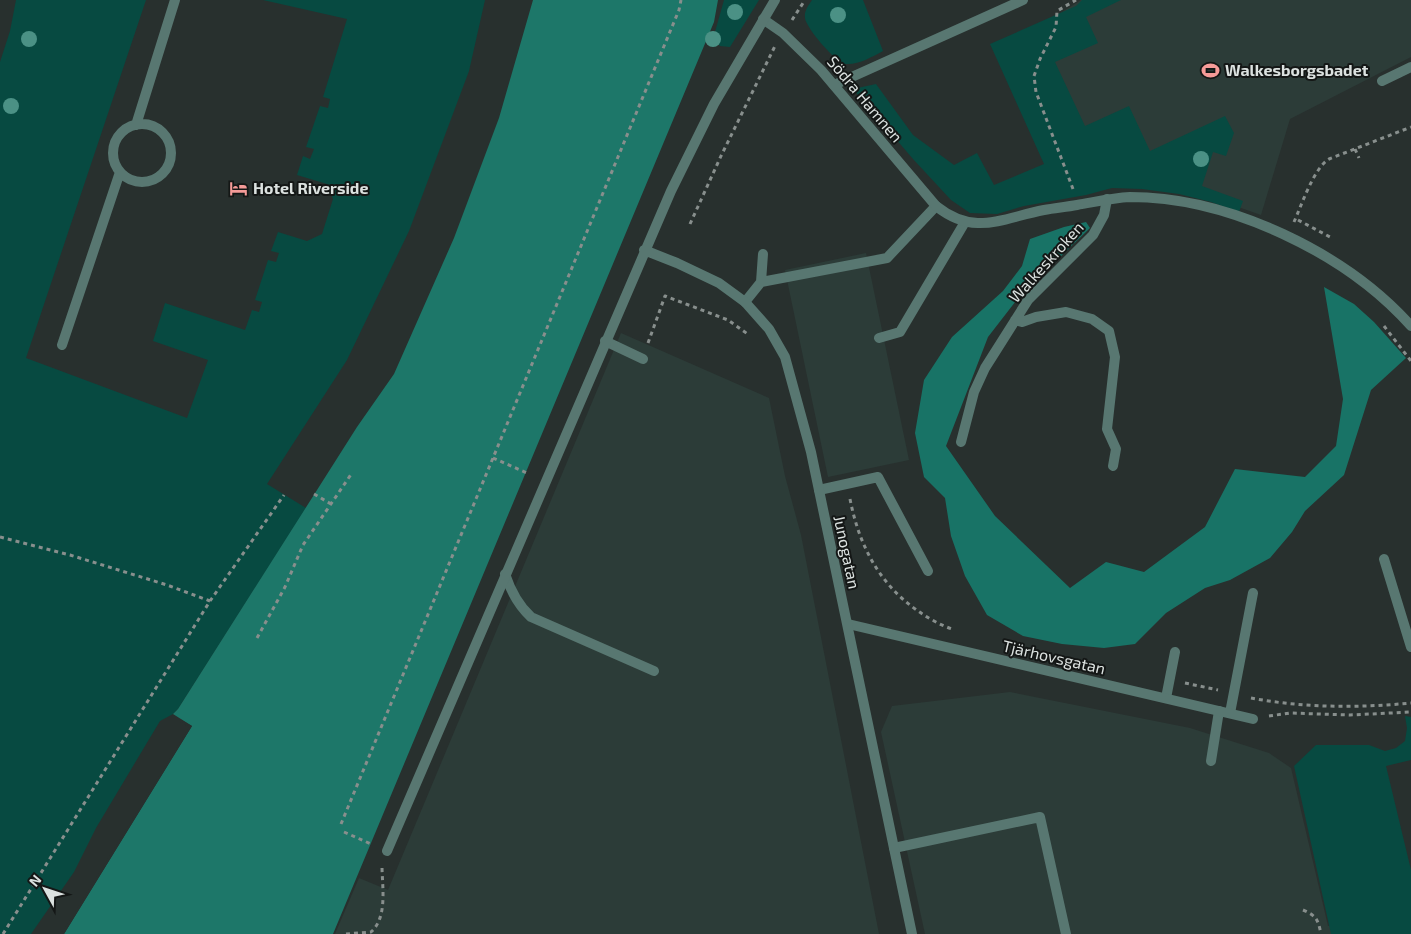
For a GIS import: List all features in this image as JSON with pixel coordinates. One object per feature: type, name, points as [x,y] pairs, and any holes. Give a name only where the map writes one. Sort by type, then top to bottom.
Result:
[{"type":"street","points":[[136,125],[175,0]]},
{"type":"street","points":[[387,851],[644,250],[698,133],[776,0]]},
{"type":"street","points":[[834,85],[1023,0]]},
{"type":"street","name":"Södra Hamnen","points":[[764,19],[783,33],[810,58],[936,206]]},
{"type":"street","points":[[1382,81],[1411,67]]},
{"type":"street","points":[[136,125],[146,125],[155,128],[163,134],[169,143],[171,153],[169,163],[160,175],[147,182],[136,182],[120,172],[115,164],[113,154],[114,145],[119,136],[126,129],[136,125]]},
{"type":"street","points":[[62,345],[120,172]]},
{"type":"street","name":"Walkeskroken","points":[[936,206],[949,216],[965,222],[980,224],[996,222],[1043,210],[1107,199],[1150,198],[1204,207],[1287,236],[1334,262],[1379,294],[1411,326]]},
{"type":"street","name":"Walkeskroken","points":[[1107,199],[1104,215],[1093,235],[1028,300],[1015,320],[1022,322],[1036,317],[1066,312],[1092,319],[1109,331],[1116,357],[1107,428],[1116,449],[1113,466]]},
{"type":"street","points":[[761,282],[887,258],[936,206]]},
{"type":"street","points":[[879,338],[900,332],[965,222]]},
{"type":"street","name":"Junogatan","points":[[644,250],[719,283],[745,302],[769,329],[784,357],[811,452],[912,934]]},
{"type":"street","points":[[745,302],[761,282],[763,254]]},
{"type":"street","points":[[961,442],[974,392],[985,368],[1015,320]]},
{"type":"street","points":[[605,341],[642,358]]},
{"type":"street","points":[[819,490],[878,477],[928,572]]},
{"type":"street","points":[[1384,559],[1411,647]]},
{"type":"street","points":[[505,574],[515,599],[531,617],[654,671]]},
{"type":"street","points":[[1230,713],[1253,593]]},
{"type":"street","name":"Tjärhovsgatan","points":[[848,624],[1253,719]]},
{"type":"street","points":[[1166,698],[1175,652]]},
{"type":"street","points":[[1211,761],[1219,711]]},
{"type":"street","points":[[894,848],[1040,817],[1066,934]]},
{"type":"path","points":[[341,824],[679,10],[681,0]]},
{"type":"path","points":[[690,224],[767,59],[805,0]]},
{"type":"path","points":[[1076,0],[1057,11],[1056,27],[1034,76],[1036,92],[1079,204]]},
{"type":"path","points":[[1287,236],[1315,174],[1323,163],[1410,127],[1411,132]]},
{"type":"path","points":[[1355,149],[1359,158]]},
{"type":"path","points":[[642,358],[665,296],[728,320],[747,333],[752,340]]},
{"type":"path","points":[[1380,322],[1411,361]]},
{"type":"path","points":[[493,458],[527,473]]},
{"type":"path","points":[[257,638],[285,587],[303,545],[352,473]]},
{"type":"path","points":[[847,484],[852,514],[858,534],[877,571],[890,588],[907,603],[927,617],[948,628],[958,630]]},
{"type":"path","points":[[314,494],[331,504]]},
{"type":"path","points":[[3,934],[210,601],[284,495]]},
{"type":"path","points":[[0,536],[88,560],[210,601]]},
{"type":"path","points":[[1170,680],[1292,704],[1329,706],[1411,703]]},
{"type":"path","points":[[1253,719],[1290,713],[1330,715],[1411,712]]},
{"type":"path","points":[[344,832],[372,844]]},
{"type":"path","points":[[1303,910],[1313,914],[1318,921],[1321,934]]},
{"type":"shaded area","points":[[16,0],[146,0],[26,358],[187,418],[208,360],[153,341],[165,303],[245,330],[252,310],[259,312],[262,302],[255,300],[268,260],[276,262],[279,253],[271,251],[278,232],[307,241],[322,234],[333,199],[327,184],[297,175],[303,156],[310,159],[314,149],[306,147],[320,106],[328,108],[330,99],[323,97],[347,19],[263,0],[485,0],[469,71],[409,231],[347,360],[267,484],[306,508],[178,709],[160,721],[96,828],[74,872],[31,934],[0,934],[0,62],[10,31]]},
{"type":"shaded area","points":[[533,0],[718,0],[714,22],[333,934],[64,934],[192,726],[173,714],[178,709],[357,427],[394,374],[454,238],[499,118]]},
{"type":"shaded area","points":[[724,0],[759,0],[730,47],[720,46],[713,39]]},
{"type":"shaded area","points":[[812,0],[863,0],[883,51],[855,63],[846,64],[841,62],[822,44],[807,23],[805,13]]},
{"type":"shaded area","points":[[1081,0],[1411,0],[1411,57],[1290,119],[1261,215],[1210,197],[1105,180],[1026,35]]},
{"type":"shaded area","points":[[1082,0],[1121,0],[1086,17],[1098,43],[1055,62],[1085,126],[1129,106],[1150,151],[1225,116],[1234,133],[1226,156],[1213,152],[1202,186],[1243,201],[1239,212],[1211,202],[1179,194],[1142,189],[1112,188],[1086,195],[1024,206],[997,214],[970,213],[951,200],[853,89],[876,84],[913,135],[954,165],[977,153],[994,185],[1044,164],[990,44],[1076,6]]},
{"type":"shaded area","points":[[1086,222],[1090,228],[1019,297],[988,337],[946,446],[995,516],[1070,588],[1106,562],[1144,572],[1205,527],[1235,469],[1305,477],[1336,446],[1343,399],[1324,287],[1354,304],[1374,322],[1406,358],[1371,390],[1344,475],[1305,511],[1292,532],[1270,558],[1230,580],[1205,588],[1166,613],[1135,644],[1104,648],[1062,644],[1023,636],[987,615],[965,576],[951,536],[945,498],[924,477],[915,433],[924,380],[952,337],[1003,291],[1022,266],[1030,239],[1064,227]]},
{"type":"shaded area","points":[[866,253],[909,460],[828,477],[785,270]]},
{"type":"shaded area","points":[[621,333],[769,398],[785,476],[801,535],[879,934],[335,934],[359,878],[388,890]]},
{"type":"shaded area","points":[[1010,692],[1190,728],[1269,753],[1291,768],[1328,926],[1411,906],[1411,934],[925,934],[881,732],[892,706]]},
{"type":"shaded area","points":[[1405,716],[1411,717],[1411,760],[1386,766],[1411,870],[1411,934],[1331,934],[1294,766],[1316,745],[1369,745],[1385,751],[1396,748],[1405,741],[1407,728]]},
{"type":"pier","points":[[180,719],[192,726],[64,934],[61,934],[189,727],[179,721]]},
{"type":"place","name":"Walkesborgsbadet","points":[[1211,70]]},
{"type":"place","name":"Hotel Riverside","points":[[239,188]]}]
